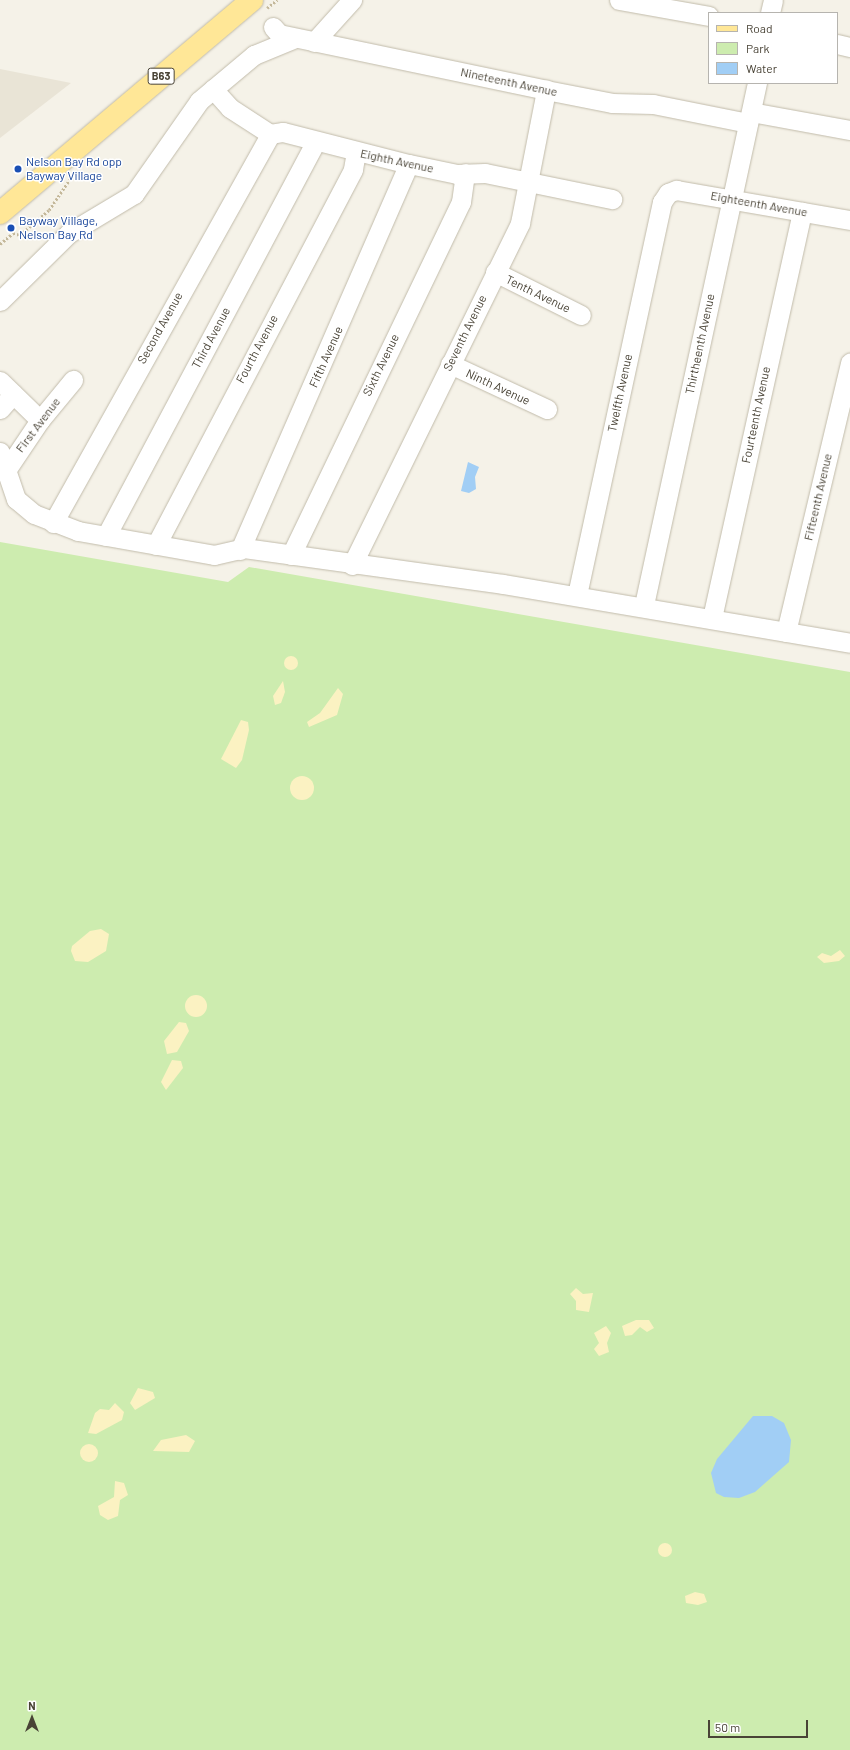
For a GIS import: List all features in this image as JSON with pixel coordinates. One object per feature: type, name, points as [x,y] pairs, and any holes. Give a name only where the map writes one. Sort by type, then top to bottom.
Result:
[{"type":"main road","name":"B63","points":[[0,213],[252,0]]},
{"type":"lane","points":[[314,42],[352,0]]},
{"type":"lane","points":[[619,0],[708,16]]},
{"type":"lane","points":[[770,12],[773,0]]},
{"type":"lane","name":"Nineteenth Avenue","points":[[273,27],[279,34],[295,38],[612,103],[653,104],[850,130]]},
{"type":"lane","points":[[0,301],[68,234],[134,194],[189,113],[213,89],[254,55],[295,38]]},
{"type":"lane","points":[[838,44],[850,47]]},
{"type":"lane","name":"Thirtheenth Avenue","points":[[644,606],[733,200],[756,84]]},
{"type":"lane","points":[[213,89],[230,108],[270,134]]},
{"type":"lane","name":"Seventh Avenue","points":[[352,565],[520,223],[526,182],[546,90]]},
{"type":"lane","name":"Eighth Avenue","points":[[270,134],[283,132],[356,152],[409,164],[526,182],[612,199]]},
{"type":"lane","name":"Second Avenue","points":[[53,523],[270,134]]},
{"type":"lane","name":"Third Avenue","points":[[106,536],[316,141]]},
{"type":"lane","name":"Fourth Avenue","points":[[156,545],[353,169],[356,152]]},
{"type":"lane","name":"Fifth Avenue","points":[[240,550],[409,164]]},
{"type":"lane","name":"Sixth Avenue","points":[[291,555],[461,202],[465,173]]},
{"type":"lane","name":"Eighteenth Avenue","points":[[668,193],[676,190],[850,220]]},
{"type":"lane","name":"Twelfth Avenue","points":[[577,594],[662,202],[668,193]]},
{"type":"lane","name":"Fourteenth Avenue","points":[[712,618],[802,212]]},
{"type":"lane","name":"Tenth Avenue","points":[[495,272],[581,315]]},
{"type":"lane","name":"Fifteenth Avenue","points":[[786,632],[850,363]]},
{"type":"lane","name":"Ninth Avenue","points":[[450,364],[547,409]]},
{"type":"lane","name":"First Avenue","points":[[5,472],[40,420],[73,380]]},
{"type":"lane","points":[[0,409],[7,387],[40,420]]},
{"type":"lane","points":[[0,452],[5,472],[16,500],[34,514],[53,523],[106,536],[214,555],[240,550],[291,555],[352,565],[577,594],[850,643]]},
{"type":"path","points":[[0,244],[13,233],[20,235],[49,210],[74,172]]},
{"type":"shaded area","points":[[0,69],[71,83],[0,138]]},
{"type":"green space","points":[[0,542],[228,582],[249,567],[850,672],[850,1750],[0,1750]]},
{"type":"sand","points":[[288,656],[294,656],[298,660],[298,666],[294,670],[288,670],[284,666],[284,660]]},
{"type":"sand","points":[[283,681],[285,692],[281,703],[275,705],[273,696]]},
{"type":"sand","points":[[338,688],[343,694],[337,715],[309,727],[307,722],[320,713]]},
{"type":"sand","points":[[241,720],[248,722],[249,730],[242,760],[236,768],[221,759]]},
{"type":"sand","points":[[302,776],[311,779],[314,788],[311,797],[302,800],[293,797],[290,788],[293,779]]},
{"type":"sand","points":[[101,929],[109,934],[106,951],[88,962],[75,961],[71,951],[72,946],[90,931]]},
{"type":"sand","points":[[840,950],[845,956],[839,961],[824,963],[817,957],[822,953],[831,956]]},
{"type":"sand","points":[[196,995],[200,996],[206,1002],[206,1010],[200,1016],[196,1017],[192,1016],[186,1010],[185,1006],[186,1002],[192,996]]},
{"type":"sand","points":[[179,1022],[186,1023],[189,1031],[177,1052],[167,1054],[164,1041]]},
{"type":"sand","points":[[172,1060],[181,1061],[183,1068],[166,1090],[161,1082]]},
{"type":"sand","points":[[576,1288],[583,1294],[593,1293],[589,1312],[576,1310],[576,1301],[570,1294]]},
{"type":"sand","points":[[636,1320],[649,1320],[654,1328],[647,1332],[640,1327],[632,1335],[625,1336],[622,1326]]},
{"type":"sand","points":[[606,1326],[611,1333],[607,1343],[609,1352],[599,1356],[594,1349],[599,1343],[594,1333]]},
{"type":"sand","points":[[138,1388],[153,1392],[155,1398],[135,1410],[130,1403]]},
{"type":"sand","points":[[115,1403],[124,1412],[122,1420],[96,1434],[88,1433],[95,1413],[100,1409],[109,1410]]},
{"type":"sand","points":[[186,1435],[195,1441],[189,1452],[153,1451],[161,1440]]},
{"type":"sand","points":[[85,1444],[93,1444],[98,1449],[96,1460],[93,1462],[85,1462],[80,1457],[80,1449]]},
{"type":"sand","points":[[115,1481],[124,1483],[128,1495],[120,1500],[118,1516],[108,1520],[100,1515],[98,1506],[114,1497]]},
{"type":"sand","points":[[662,1543],[668,1543],[672,1547],[672,1553],[668,1557],[662,1557],[658,1553],[658,1547]]},
{"type":"sand","points":[[695,1592],[704,1594],[707,1602],[698,1605],[686,1603],[685,1596]]},
{"type":"water","points":[[468,462],[479,467],[475,477],[476,489],[469,493],[461,491]]},
{"type":"water","points":[[753,1416],[772,1416],[784,1423],[791,1440],[789,1462],[755,1492],[739,1498],[724,1497],[716,1493],[711,1473],[717,1459]]},
{"type":"place","name":"Nelson Bay Rd opp Bayway Village","points":[[18,169]]},
{"type":"place","name":"Bayway Village, Nelson Bay Rd","points":[[11,228]]}]
